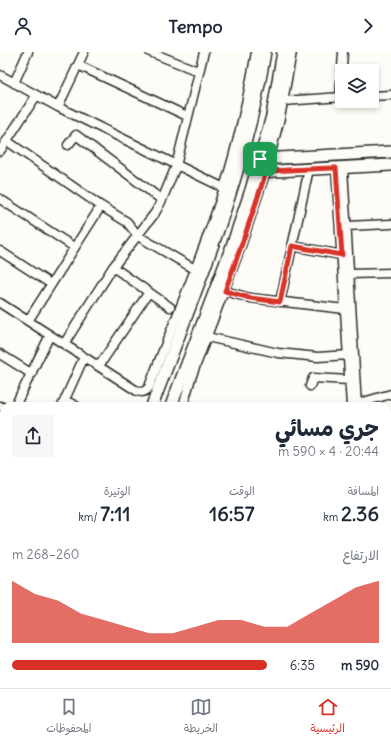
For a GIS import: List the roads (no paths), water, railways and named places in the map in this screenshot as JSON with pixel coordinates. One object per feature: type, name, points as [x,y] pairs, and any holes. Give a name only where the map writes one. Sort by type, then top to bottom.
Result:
[{"type":"main road","points":[[154,402],[186,318],[198,272],[227,205],[242,158],[257,100],[265,52]]},
{"type":"main road","points":[[173,402],[187,376],[202,325],[262,171],[283,52]]},
{"type":"main road","points":[[265,158],[391,152]]},
{"type":"main road","points":[[262,171],[391,165]]},
{"type":"main road","points":[[186,318],[192,326],[195,327],[202,325]]},
{"type":"street","points":[[14,83],[28,52]]},
{"type":"street","points":[[58,107],[84,52]]},
{"type":"street","points":[[150,52],[198,71]]},
{"type":"street","points":[[64,344],[113,267],[155,213],[162,200],[176,166],[198,71],[204,52]]},
{"type":"street","points":[[0,303],[137,391],[144,392],[148,389],[198,272],[224,188],[245,112],[256,52]]},
{"type":"street","points":[[265,158],[284,101],[292,52]]},
{"type":"street","points":[[342,64],[343,52]]},
{"type":"street","points":[[78,65],[187,116]]},
{"type":"street","points":[[0,75],[36,96],[176,166],[224,188]]},
{"type":"street","points":[[379,96],[391,95]]},
{"type":"street","points":[[0,151],[36,96]]},
{"type":"street","points":[[284,101],[335,97]]},
{"type":"street","points":[[68,145],[76,135],[162,200]]},
{"type":"street","points":[[7,141],[101,206],[127,222],[138,236],[198,272]]},
{"type":"street","points":[[339,168],[346,226],[354,402]]},
{"type":"street","points":[[339,168],[349,380],[353,402]]},
{"type":"street","points":[[280,302],[309,169]]},
{"type":"street","points":[[184,402],[187,376],[207,337],[225,291],[262,171]]},
{"type":"street","points":[[0,199],[74,247]]},
{"type":"street","points":[[28,321],[101,206]]},
{"type":"street","points":[[346,226],[391,224]]},
{"type":"street","points":[[292,246],[342,255]]},
{"type":"street","points":[[0,251],[51,284]]},
{"type":"street","points":[[113,267],[170,307]]},
{"type":"street","points":[[349,274],[391,273]]},
{"type":"street","points":[[225,291],[250,298],[345,309]]},
{"type":"street","points":[[99,366],[149,292]]},
{"type":"street","points":[[17,402],[50,335]]},
{"type":"street","points":[[207,337],[278,353],[318,357],[348,355]]},
{"type":"street","points":[[0,354],[32,374]]},
{"type":"street","points":[[63,402],[84,357]]},
{"type":"street","points":[[310,386],[313,378],[349,380]]},
{"type":"street","points":[[364,402],[391,394]]}]
